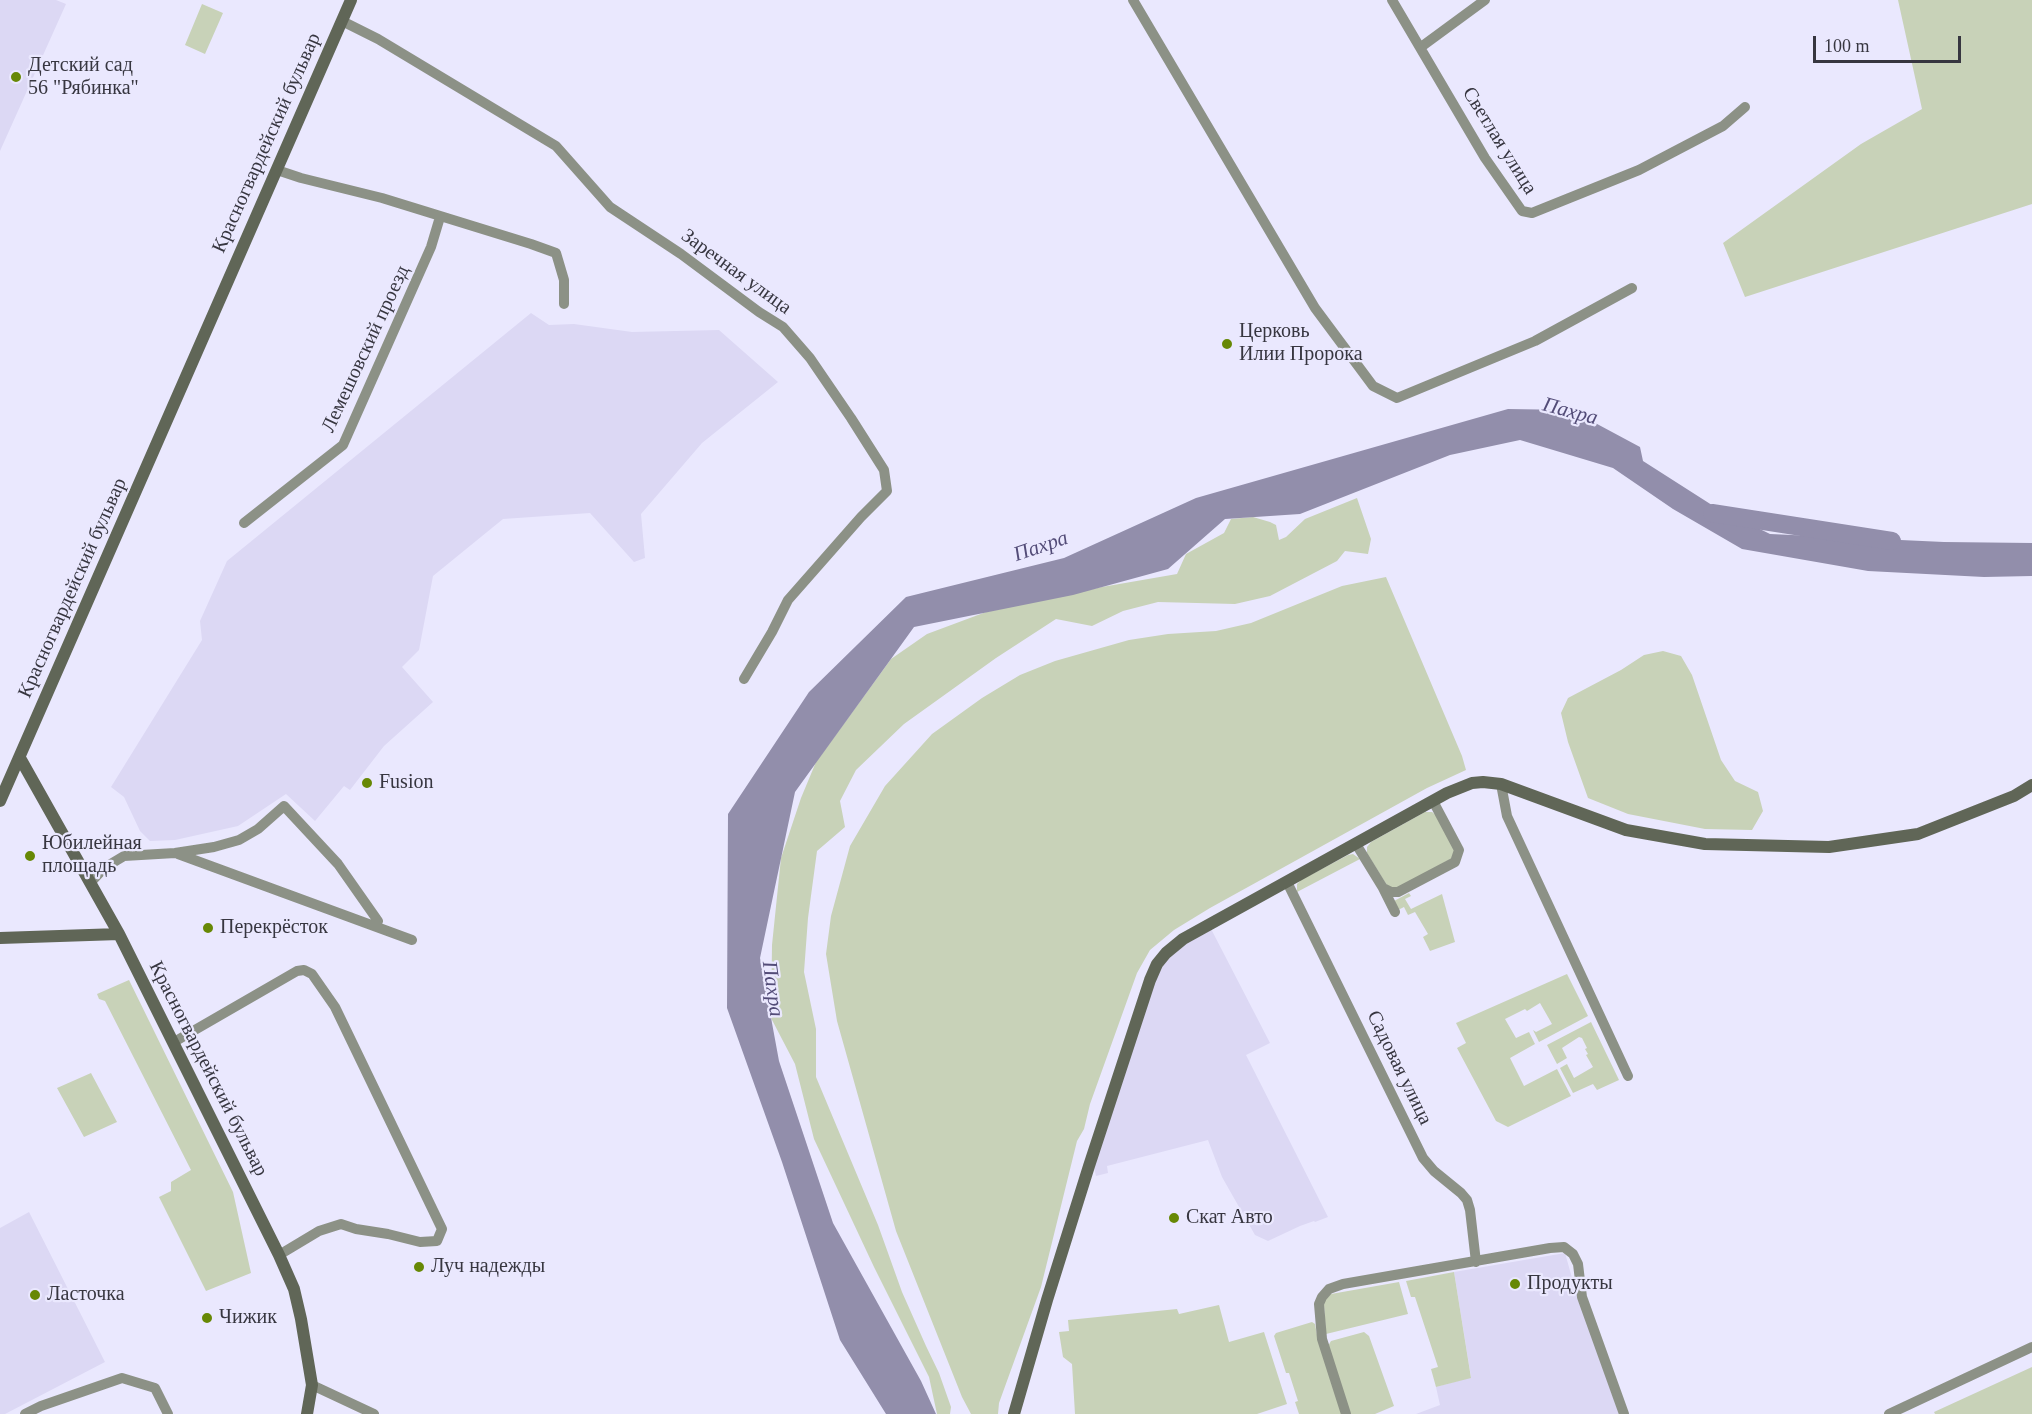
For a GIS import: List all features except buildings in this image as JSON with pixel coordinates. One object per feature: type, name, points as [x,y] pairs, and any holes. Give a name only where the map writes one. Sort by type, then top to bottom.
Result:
[{"type":"street","name":"Красногвардейский бульвар","points":[[307,1414],[312,1385],[294,1289],[119,934],[20,758],[351,0]]},
{"type":"street","points":[[1133,0],[1315,308],[1373,386],[1397,398],[1535,341],[1632,288]]},
{"type":"street","name":"Светлая улица","points":[[1392,0],[1485,158],[1522,211],[1532,213],[1638,170],[1723,126],[1745,107]]},
{"type":"street","points":[[1421,47],[1485,0]]},
{"type":"street","name":"Заречная улица","points":[[342,21],[378,39],[556,146],[610,207],[681,254],[783,327],[810,358],[884,470],[887,491],[788,600],[744,679]]},
{"type":"street","points":[[277,170],[382,198],[556,253],[564,280],[564,304]]},
{"type":"street","name":"Лемешовский проезд","points":[[244,523],[343,445],[431,247],[440,217]]},
{"type":"street","points":[[0,801],[20,758]]},
{"type":"street","points":[[1014,1414],[1047,1300],[1150,980],[1157,964],[1183,939],[1433,801],[1472,783],[1501,784],[1626,830],[1705,844],[1829,847],[1918,834],[2014,796],[2032,785]]},
{"type":"street","points":[[1501,784],[1507,816],[1628,1076]]},
{"type":"street","points":[[1383,888],[1391,892],[1398,892],[1455,862],[1460,850],[1433,801]]},
{"type":"street","points":[[90,883],[104,868],[124,856],[175,853],[214,847],[239,840],[258,829],[284,806],[338,864],[378,921],[375,926]]},
{"type":"street","points":[[1356,844],[1395,912]]},
{"type":"street","points":[[175,853],[412,940]]},
{"type":"street","name":"Садовая улица","points":[[1287,882],[1423,1158],[1434,1171],[1467,1200],[1476,1262]]},
{"type":"street","points":[[0,938],[119,934]]},
{"type":"street","points":[[174,1042],[297,971],[304,970],[312,974],[335,1007],[442,1229],[436,1241],[420,1242],[341,1224],[319,1232],[279,1256]]},
{"type":"street","points":[[1346,1414],[1322,1339],[1319,1304],[1329,1290],[1343,1284],[1564,1247],[1573,1254],[1578,1264],[1582,1297],[1624,1414]]},
{"type":"street","points":[[1889,1414],[2032,1347]]},
{"type":"street","points":[[25,1414],[41,1406],[122,1378],[154,1388],[168,1414]]},
{"type":"street","points":[[312,1385],[374,1414]]},
{"type":"shaded area","name":"Детский сад 56 \"Рябинка\"","points":[[0,0],[56,0],[66,4],[0,151]]},
{"type":"shaded area","points":[[531,313],[549,325],[574,324],[632,332],[719,330],[778,382],[702,443],[641,514],[645,558],[634,562],[590,513],[503,519],[433,576],[419,650],[402,667],[433,702],[384,746],[350,790],[344,786],[315,821],[286,794],[238,826],[175,840],[150,841],[140,831],[124,797],[111,787],[202,640],[200,621],[227,561]]},
{"type":"shaded area","points":[[1209,925],[1270,1043],[1246,1055],[1328,1217],[1300,1226],[1268,1241],[1255,1235],[1222,1177],[1208,1140],[1107,1166],[1108,1173],[1096,1176],[1094,1167],[1157,964]]},
{"type":"shaded area","name":"Ласточка","points":[[29,1212],[105,1362],[5,1414],[0,1414],[0,1228]]},
{"type":"shaded area","points":[[1565,1253],[1576,1292],[1619,1414],[1416,1414],[1440,1405],[1436,1387],[1471,1377],[1454,1272]]},
{"type":"green space","points":[[1898,0],[2032,0],[2032,204],[1745,297],[1723,243],[1861,144],[1922,109]]},
{"type":"green space","points":[[202,4],[223,13],[205,54],[185,45]]},
{"type":"green space","points":[[1357,498],[1371,539],[1368,554],[1345,551],[1337,561],[1270,596],[1235,604],[1158,602],[1123,611],[1092,626],[1056,619],[996,658],[904,724],[856,770],[840,801],[845,827],[817,851],[804,972],[816,1029],[816,1077],[878,1225],[902,1292],[939,1373],[951,1407],[950,1414],[937,1414],[929,1377],[814,1139],[795,1064],[771,1018],[772,945],[781,858],[816,762],[891,659],[927,634],[986,612],[1102,587],[1177,574],[1186,554],[1224,533],[1231,519],[1253,517],[1270,522],[1276,525],[1279,540],[1286,537],[1305,519]]},
{"type":"green space","points":[[1386,577],[1466,770],[1427,788],[1210,908],[1174,930],[1150,950],[1137,973],[1090,1104],[1084,1129],[1077,1141],[1041,1287],[999,1403],[998,1414],[971,1414],[962,1397],[896,1231],[837,1021],[826,954],[831,916],[850,846],[885,786],[932,734],[982,698],[1020,675],[1055,661],[1129,640],[1168,634],[1216,631],[1251,623],[1342,586]]},
{"type":"green space","points":[[1663,651],[1681,656],[1692,675],[1721,760],[1735,781],[1758,792],[1763,811],[1752,830],[1705,829],[1628,814],[1588,798],[1568,742],[1561,713],[1568,698],[1644,655]]},
{"type":"green space","points":[[1425,812],[1432,812],[1437,816],[1458,855],[1391,892],[1367,853],[1367,847],[1371,842]]},
{"type":"green space","points":[[1353,854],[1360,859],[1297,892],[1297,884],[1301,880]]},
{"type":"green space","points":[[1409,893],[1411,896],[1405,899],[1411,909],[1442,894],[1455,942],[1430,951],[1423,937],[1428,934],[1415,912],[1408,915],[1404,907],[1398,910],[1394,901]]},
{"type":"green space","points":[[1567,974],[1588,1016],[1539,1042],[1533,1030],[1536,1032],[1552,1024],[1540,1003],[1527,1011],[1525,1009],[1505,1019],[1516,1038],[1529,1032],[1535,1044],[1510,1058],[1524,1086],[1557,1069],[1571,1096],[1508,1127],[1496,1121],[1457,1048],[1466,1043],[1456,1023]]},
{"type":"green space","points":[[129,980],[233,1192],[251,1273],[206,1291],[159,1197],[171,1191],[171,1182],[191,1170],[105,1001],[99,999],[97,994]]},
{"type":"green space","points":[[1591,1022],[1619,1080],[1597,1090],[1593,1084],[1573,1093],[1560,1068],[1567,1064],[1574,1078],[1593,1067],[1586,1055],[1588,1054],[1585,1049],[1587,1048],[1582,1038],[1579,1037],[1562,1048],[1567,1058],[1557,1064],[1547,1045]]},
{"type":"green space","points":[[91,1073],[117,1122],[84,1137],[57,1088]]},
{"type":"green space","points":[[1454,1272],[1471,1378],[1436,1387],[1431,1369],[1438,1367],[1415,1297],[1411,1297],[1406,1281]]},
{"type":"green space","points":[[1399,1282],[1408,1314],[1326,1334],[1324,1305],[1325,1299],[1331,1294]]},
{"type":"green space","points":[[1219,1305],[1229,1342],[1264,1332],[1287,1404],[1257,1414],[1075,1414],[1072,1364],[1063,1357],[1059,1332],[1069,1331],[1068,1320],[1177,1309],[1179,1314]]},
{"type":"green space","points":[[1312,1322],[1315,1324],[1342,1414],[1299,1414],[1295,1402],[1298,1401],[1274,1336],[1276,1333]]},
{"type":"green space","points":[[1364,1332],[1369,1336],[1394,1406],[1375,1414],[1350,1414],[1328,1346],[1331,1341]]},
{"type":"green space","points":[[2032,1367],[2032,1414],[1935,1414],[1934,1412]]},
{"type":"water","points":[[1508,409],[1571,410],[1640,447],[1643,461],[1715,507],[1770,534],[1944,542],[2032,543],[2032,576],[1984,577],[1868,571],[1742,549],[1673,509],[1613,468],[1520,440],[1450,455],[1300,514],[1225,519],[1168,569],[1073,595],[914,627],[795,792],[760,958],[779,1061],[833,1223],[921,1381],[936,1414],[886,1414],[840,1340],[782,1162],[727,1008],[728,814],[809,692],[906,597],[1064,558],[1196,498]]},
{"type":"waterway","name":"Пахра","points":[[1712,513],[1892,541]]},
{"type":"place","name":"Детский сад 56 \"Рябинка\"","points":[[16,77]]},
{"type":"place","name":"Церковь Илии Пророка","points":[[1227,344]]},
{"type":"place","name":"Fusion","points":[[367,783]]},
{"type":"place","name":"Юбилейная площадь","points":[[30,856]]},
{"type":"place","name":"Перекрёсток","points":[[208,928]]},
{"type":"place","name":"Скат Авто","points":[[1174,1218]]},
{"type":"place","name":"Луч надежды","points":[[419,1267]]},
{"type":"place","name":"Продукты","points":[[1515,1284]]},
{"type":"place","name":"Ласточка","points":[[35,1295]]},
{"type":"place","name":"Чижик","points":[[207,1318]]}]
